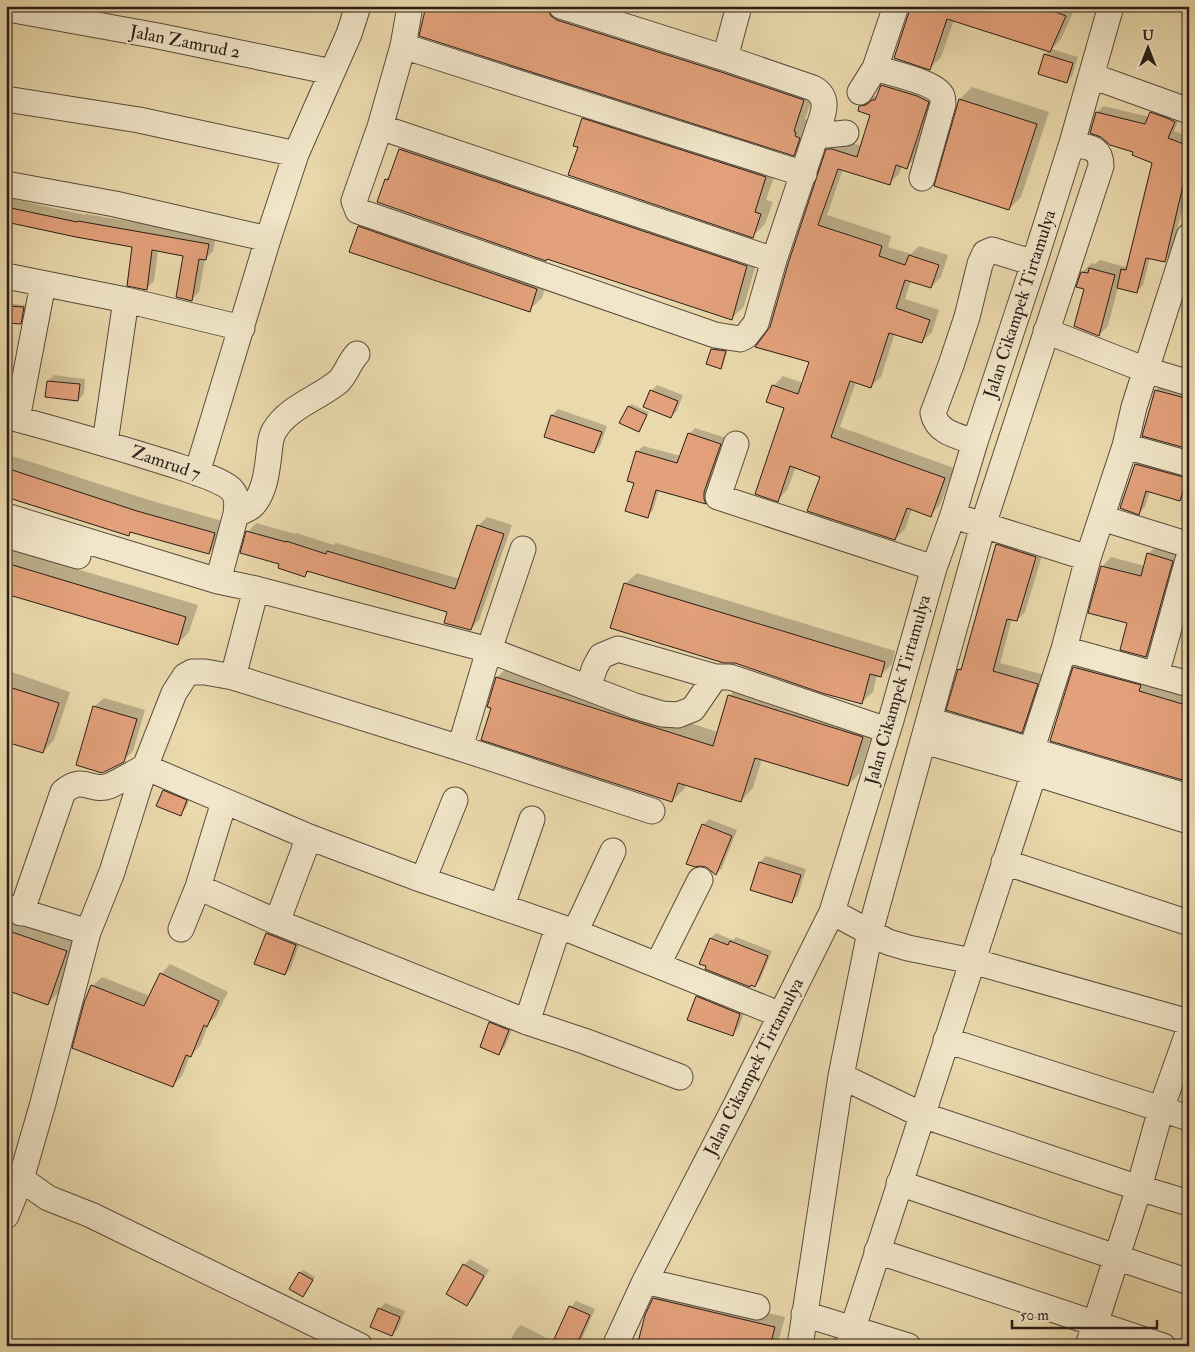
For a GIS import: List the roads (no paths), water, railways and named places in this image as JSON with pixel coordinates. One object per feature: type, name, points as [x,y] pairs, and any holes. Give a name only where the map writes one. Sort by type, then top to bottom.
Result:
[{"type":"street","points":[[197,473],[268,239],[296,154],[349,34],[358,6]]},
{"type":"street","points":[[410,6],[402,46],[380,127],[354,201],[358,211],[715,335],[740,340],[746,336],[756,323],[774,260],[816,135],[825,102],[820,92],[725,58],[561,6]]},
{"type":"street","points":[[725,58],[739,6]]},
{"type":"street","points":[[860,92],[875,68],[896,6]]},
{"type":"street","name":"Jalan Cikampek Tirtamulya","points":[[615,1346],[645,1281],[832,912],[934,568],[953,515],[1072,143],[1092,76],[1105,8]]},
{"type":"street","name":"Jalan Zamrud 2","points":[[8,11],[158,36],[332,72]]},
{"type":"street","points":[[402,46],[804,174]]},
{"type":"street","points":[[875,68],[934,88],[942,96],[943,104],[922,178]]},
{"type":"street","points":[[1092,76],[1189,111]]},
{"type":"street","points":[[6,99],[139,120],[296,154]]},
{"type":"street","points":[[380,127],[774,260]]},
{"type":"street","points":[[816,135],[846,133]]},
{"type":"street","points":[[800,1346],[841,1076],[870,932],[983,525],[1100,166],[1101,155],[1098,151],[1072,143]]},
{"type":"street","points":[[6,184],[115,204],[268,239]]},
{"type":"street","points":[[850,1337],[1004,862],[1088,558],[1125,446],[1134,407],[1189,236]]},
{"type":"street","points":[[975,442],[941,429],[935,422],[933,414],[952,365],[967,317],[980,264],[984,253],[992,250],[1034,263]]},
{"type":"street","points":[[6,276],[126,300],[242,328]]},
{"type":"street","points":[[12,417],[43,284]]},
{"type":"street","points":[[105,443],[126,300]]},
{"type":"street","points":[[1046,332],[1146,370],[1189,383]]},
{"type":"street","points":[[236,514],[248,509],[260,495],[274,431],[284,419],[301,405],[324,393],[340,380],[357,354]]},
{"type":"street","name":"Zamrud 7","points":[[12,417],[105,443],[197,473],[229,487],[235,493],[238,502],[236,514],[233,677]]},
{"type":"street","points":[[736,444],[718,497],[934,568]]},
{"type":"street","points":[[1125,446],[1189,464]]},
{"type":"street","points":[[953,515],[1088,558]]},
{"type":"street","points":[[6,516],[236,585],[489,650],[634,706],[662,714],[678,715],[692,709],[715,677]]},
{"type":"street","points":[[1102,518],[1189,545]]},
{"type":"street","points":[[6,534],[229,601],[236,585]]},
{"type":"street","points":[[460,748],[489,650],[523,549]]},
{"type":"street","points":[[1156,675],[1189,556]]},
{"type":"street","points":[[588,687],[601,656],[618,649],[715,677],[730,678],[889,725],[926,730],[1030,764],[1189,821]]},
{"type":"street","points":[[1064,649],[1189,684]]},
{"type":"street","points":[[7,1213],[21,1179],[43,1103],[88,932],[112,872],[145,768],[174,693],[185,676],[192,672],[205,672],[233,677],[460,748],[652,811]]},
{"type":"street","points":[[1030,764],[1189,798]]},
{"type":"street","points":[[88,932],[14,910],[63,792],[70,786],[80,783],[107,787],[145,768],[309,837],[423,880],[566,929],[658,964],[781,1015]]},
{"type":"street","points":[[423,880],[455,800]]},
{"type":"street","points":[[181,929],[198,887],[224,802]]},
{"type":"street","points":[[502,906],[532,819]]},
{"type":"street","points":[[277,922],[309,837]]},
{"type":"street","points":[[527,1022],[566,929],[613,851]]},
{"type":"street","points":[[1004,862],[1189,923]]},
{"type":"street","points":[[658,964],[700,880]]},
{"type":"street","points":[[198,887],[277,922],[527,1022],[680,1077]]},
{"type":"street","points":[[832,912],[888,942],[972,961],[1189,1022]]},
{"type":"street","points":[[1088,1346],[1139,1188],[1161,1109],[1189,1030]]},
{"type":"street","points":[[946,1040],[1189,1118]]},
{"type":"street","points":[[841,1076],[922,1115],[1189,1203]]},
{"type":"street","points":[[21,1179],[48,1198],[91,1215],[360,1346]]},
{"type":"street","points":[[899,1183],[1189,1282]]},
{"type":"street","points":[[878,1251],[1162,1346]]},
{"type":"street","points":[[645,1281],[757,1307]]},
{"type":"street","points":[[804,1314],[850,1337],[908,1346]]}]
